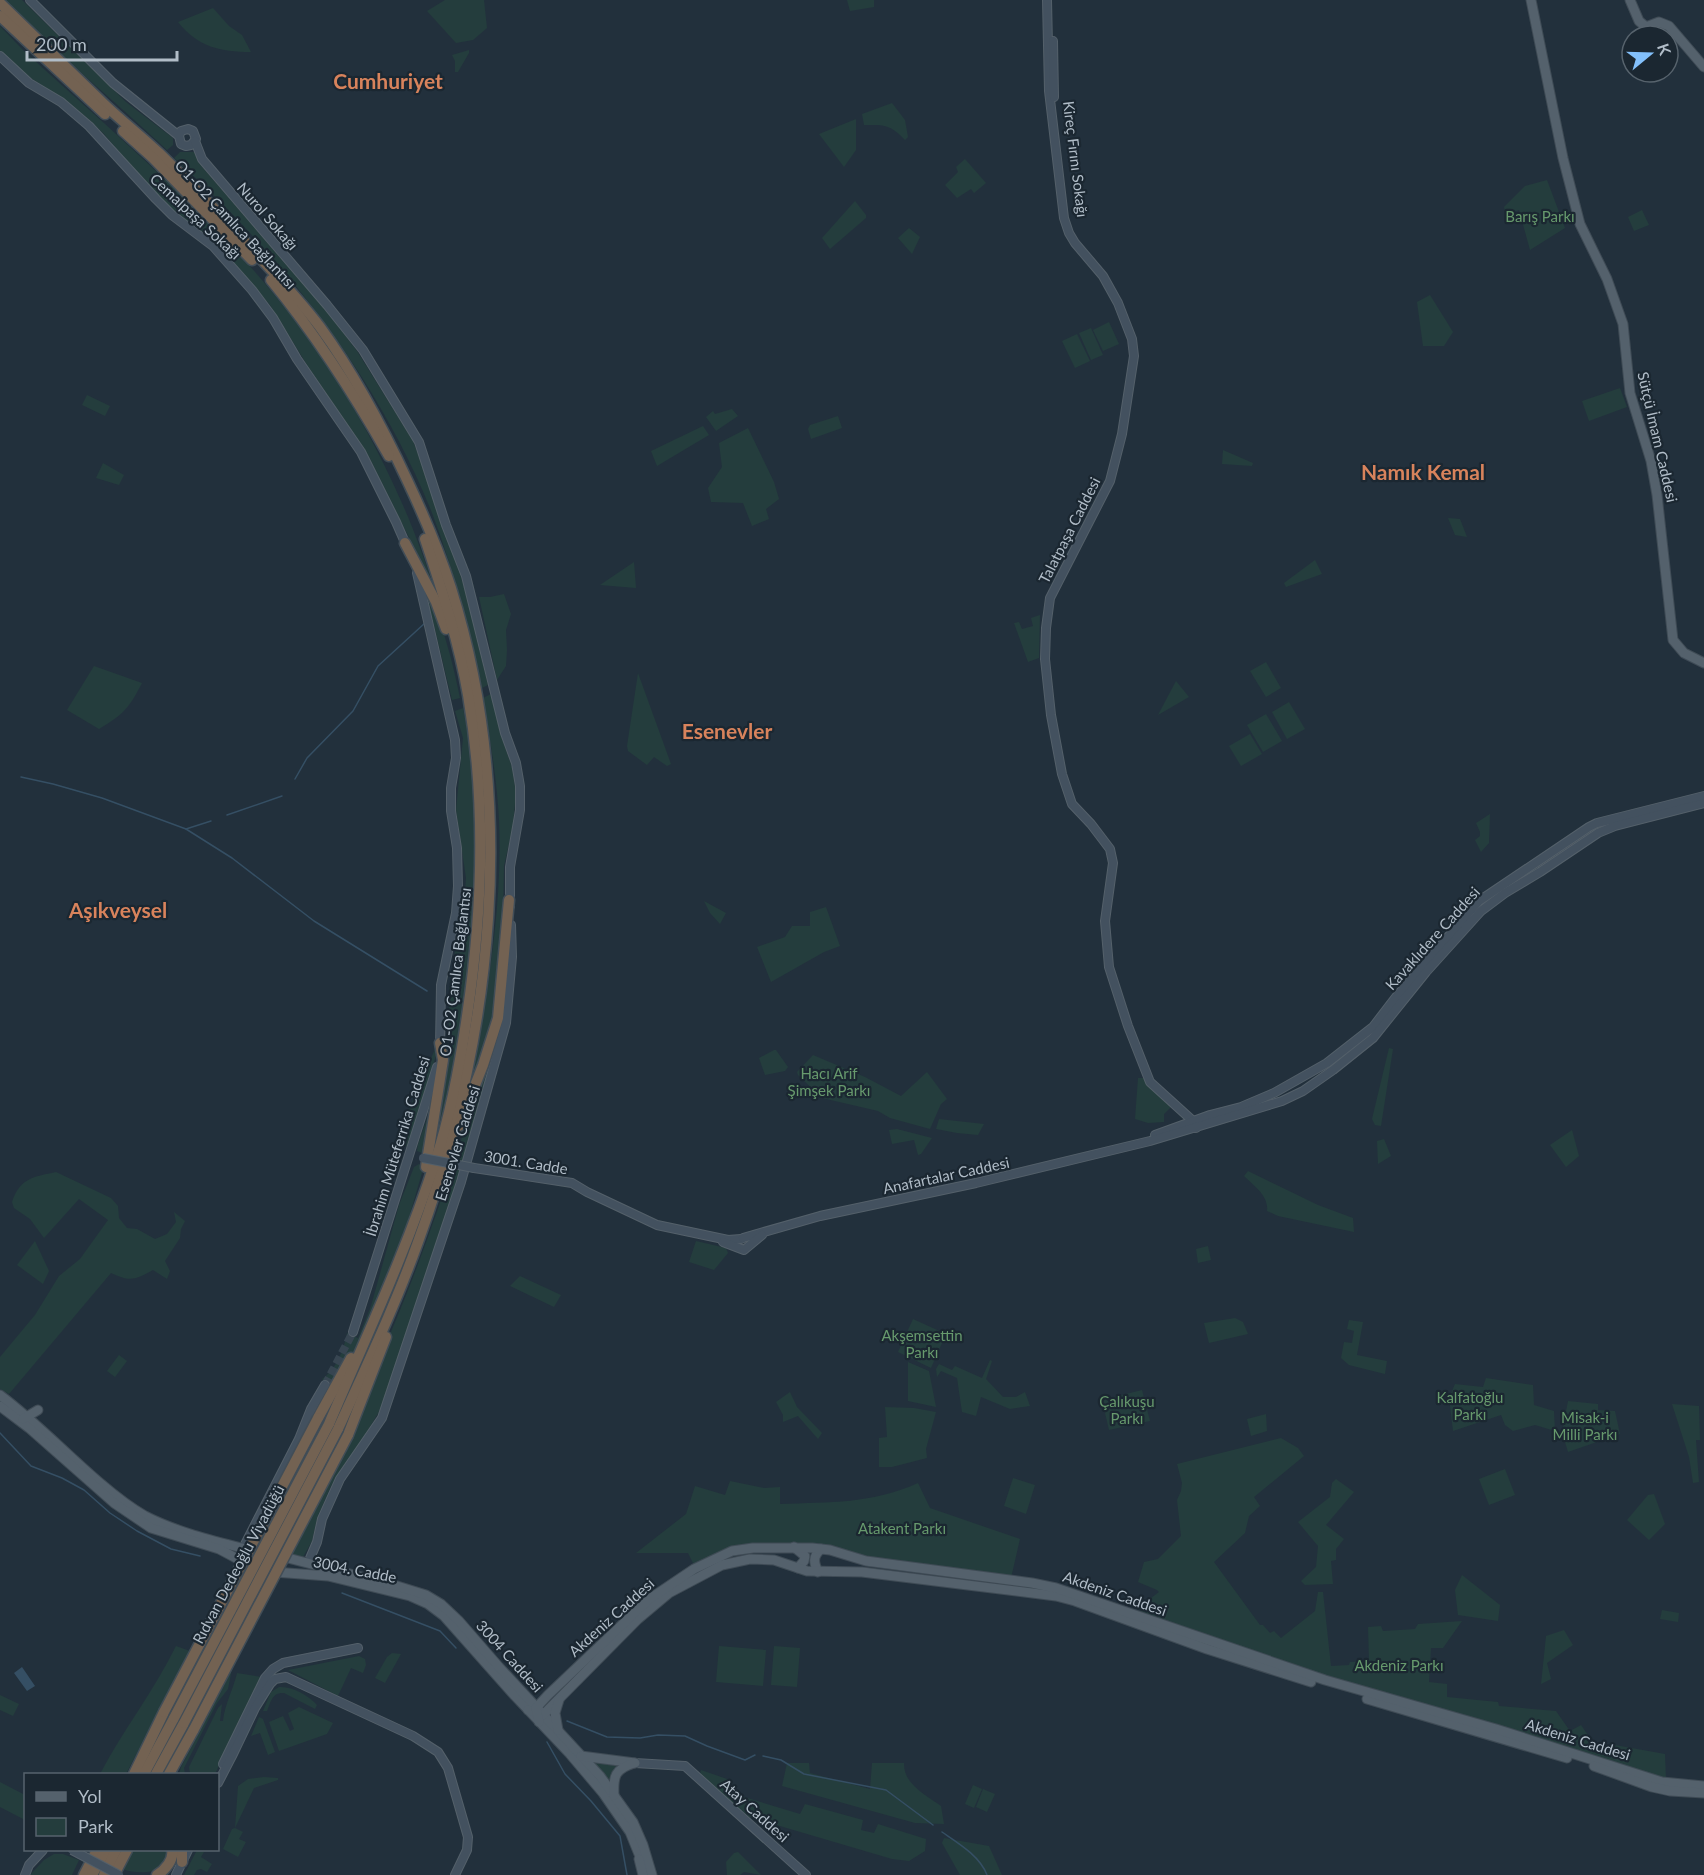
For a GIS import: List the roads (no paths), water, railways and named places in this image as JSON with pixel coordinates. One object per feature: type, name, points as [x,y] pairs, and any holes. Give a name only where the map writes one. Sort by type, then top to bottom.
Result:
[{"type":"highway","points":[[0,3],[107,107],[158,151],[219,213],[297,298],[339,353],[393,449],[426,520],[451,588],[472,697]]},
{"type":"highway","name":"O1-O2 Çamlıca Bağlantısı","points":[[0,16],[153,158],[266,274],[308,326],[355,397],[389,455],[419,522],[443,592],[462,670],[472,697],[489,799],[490,906],[479,1005],[471,1051],[453,1128],[419,1240],[401,1287],[338,1429]]},
{"type":"highway","points":[[405,543],[436,602],[462,670]]},
{"type":"highway","name":"O1-O2 Çamlıca Bağlantısı","points":[[338,1429],[372,1324],[436,1159],[461,1054],[479,924],[479,806],[472,697]]},
{"type":"highway","points":[[440,1173],[494,1033],[501,994],[509,900]]},
{"type":"highway","points":[[408,1233],[430,1147],[443,1060],[440,1043]]},
{"type":"highway","points":[[145,1773],[174,1718],[318,1418],[345,1367],[372,1324]]},
{"type":"highway","points":[[174,1769],[338,1429]]},
{"type":"highway","name":"Rıdvan Dedeoğlu Viyadüğü","points":[[174,1718],[338,1429]]},
{"type":"highway","points":[[135,1773],[174,1718]]},
{"type":"highway","points":[[156,1773],[174,1718]]},
{"type":"highway","points":[[84,1875],[96,1851]]},
{"type":"highway","points":[[92,1875],[105,1851]]},
{"type":"highway","points":[[104,1875],[116,1851]]},
{"type":"highway","points":[[114,1875],[126,1851]]},
{"type":"highway","points":[[157,1875],[171,1859],[172,1851]]},
{"type":"highway","points":[[182,1851],[182,1862]]},
{"type":"main road","points":[[30,0],[113,83],[181,133]]},
{"type":"main road","name":"Kireç Fırını Sokağı","points":[[1049,0],[1049,91],[1064,218],[1069,233],[1080,247]]},
{"type":"main road","name":"Sütçü İmam Caddesi","points":[[1531,0],[1563,158],[1580,225],[1607,279],[1623,324],[1630,393],[1651,461],[1657,495],[1674,640],[1684,653],[1704,663]]},
{"type":"main road","points":[[1630,0],[1640,21],[1650,25],[1664,23],[1704,67]]},
{"type":"main road","name":"Cemalpaşa Sokağı","points":[[0,56],[29,83],[61,102],[88,126],[111,148],[148,191],[172,214],[213,246],[247,284],[273,318],[297,358],[361,452],[405,543]]},
{"type":"main road","points":[[188,129],[193,131],[196,136],[195,141],[191,145],[184,145],[180,141],[181,133],[188,129]]},
{"type":"main road","name":"Nurol Sokağı","points":[[195,141],[202,159],[363,350],[419,442],[446,525],[466,576],[492,684]]},
{"type":"main road","name":"Talatpaşa Caddesi","points":[[1080,247],[1103,276],[1118,303],[1132,339],[1134,356],[1122,434],[1110,481],[1050,598],[1046,628],[1046,678],[1054,736],[1071,804],[1091,824],[1110,849],[1113,863],[1105,920],[1109,967],[1128,1026],[1150,1082],[1195,1124]]},
{"type":"main road","name":"İbrahim Müteferrika Caddesi","points":[[353,1332],[436,1072],[440,1043],[441,985],[456,913],[459,886],[457,848],[451,811],[451,788],[456,758],[455,740],[418,578],[405,543]]},
{"type":"main road","name":"Esenevler Caddesi","points":[[301,1574],[317,1542],[322,1519],[340,1479],[382,1418],[470,1154],[506,1023],[512,957],[510,873],[518,828],[520,786],[516,763],[505,733],[492,684]]},
{"type":"main road","name":"Kavaklıdere Caddesi","points":[[1195,1124],[1274,1093],[1327,1063],[1373,1028],[1403,989],[1478,908],[1597,823],[1704,796]]},
{"type":"main road","name":"Kavaklıdere Caddesi","points":[[1489,899],[1598,833],[1615,826],[1704,802]]},
{"type":"main road","points":[[1597,823],[1598,833]]},
{"type":"main road","name":"Anafartalar Caddesi","points":[[743,1242],[820,1216],[976,1184],[1135,1144],[1166,1130],[1195,1124]]},
{"type":"main road","name":"3001. Cadde","points":[[408,1156],[572,1183],[657,1225],[703,1236],[743,1242]]},
{"type":"main road","points":[[240,1559],[240,1554],[325,1385]]},
{"type":"main road","name":"3004. Cadde","points":[[0,1395],[111,1492],[144,1515],[176,1528],[243,1548],[397,1586],[426,1594],[434,1599]]},
{"type":"main road","points":[[0,1408],[13,1420],[38,1410],[36,1417],[40,1428]]},
{"type":"main road","name":"3004. Cadde","points":[[23,1416],[29,1428],[114,1503],[134,1517],[170,1535],[219,1550],[251,1566],[274,1572],[350,1580],[410,1596],[428,1604],[444,1616],[539,1716]]},
{"type":"main road","points":[[794,1547],[804,1556],[804,1562],[798,1568]]},
{"type":"main road","name":"Akdeniz Caddesi","points":[[539,1716],[548,1695],[648,1600],[690,1572],[732,1551],[794,1547],[820,1549],[866,1561],[1056,1588],[1325,1680],[1496,1729],[1662,1782],[1704,1786]]},
{"type":"main road","points":[[818,1572],[814,1562],[816,1553],[820,1549]]},
{"type":"main road","name":"Akdeniz Caddesi","points":[[539,1716],[638,1619],[675,1589],[722,1565],[750,1558],[774,1560],[818,1572],[862,1572],[1056,1596],[1207,1649],[1588,1764],[1652,1786],[1670,1791],[1704,1793]]},
{"type":"main road","name":"3004 Caddesi","points":[[434,1599],[459,1621],[515,1684],[539,1716],[581,1756],[614,1795],[633,1822],[652,1875]]},
{"type":"main road","points":[[219,1779],[254,1698],[264,1678],[273,1669],[283,1663],[358,1648]]},
{"type":"main road","points":[[219,1779],[255,1708],[270,1684],[275,1679],[286,1677],[413,1736],[438,1752],[448,1768],[468,1837],[467,1850],[455,1875]]},
{"type":"main road","points":[[515,1684],[534,1696],[548,1695]]},
{"type":"main road","points":[[561,1696],[555,1713],[556,1725],[561,1735]]},
{"type":"main road","points":[[539,1716],[603,1793],[630,1832],[644,1875]]},
{"type":"main road","points":[[581,1756],[635,1763]]},
{"type":"main road","points":[[614,1795],[613,1783],[616,1775],[624,1767],[635,1763]]},
{"type":"main road","name":"Atay Caddesi","points":[[635,1763],[685,1766],[806,1875]]},
{"type":"main road","points":[[25,1875],[29,1865],[42,1851]]},
{"type":"main road","points":[[74,1851],[119,1875]]},
{"type":"main road","points":[[176,1875],[188,1851]]},
{"type":"water","points":[[22,1667],[35,1686],[27,1691],[14,1673]]},
{"type":"waterway","points":[[295,779],[307,758],[353,711],[378,666],[425,623]]},
{"type":"waterway","points":[[21,777],[102,798],[186,829],[232,858],[314,921],[427,991]]},
{"type":"waterway","points":[[227,815],[282,796]]},
{"type":"waterway","points":[[186,829],[211,821]]},
{"type":"waterway","points":[[0,1433],[31,1466],[62,1478],[84,1490],[110,1513],[137,1531],[171,1549],[200,1556]]},
{"type":"waterway","points":[[342,1593],[440,1631],[456,1648]]},
{"type":"waterway","points":[[567,1721],[607,1737],[685,1736],[745,1760],[755,1755]]},
{"type":"waterway","points":[[547,1742],[565,1774],[620,1836],[627,1875]]},
{"type":"waterway","points":[[763,1756],[781,1760],[804,1774],[886,1790],[933,1825]]},
{"type":"waterway","points":[[942,1832],[974,1856],[987,1875]]},
{"type":"tunnel","points":[[325,1385],[353,1332]]},
{"type":"district","name":"Cumhuriyet","points":[[388,80]]},
{"type":"district","name":"Namık Kemal","points":[[1423,471]]},
{"type":"district","name":"Esenevler","points":[[727,730]]},
{"type":"district","name":"Aşıkveysel","points":[[118,909]]},
{"type":"park label","name":"Barış Parkı","points":[[1540,216]]},
{"type":"park label","name":"Hacı Arif Şimşek Parkı","points":[[829,1082]]},
{"type":"park label","name":"Akşemsettin Parkı","points":[[922,1344]]},
{"type":"park label","name":"Kalfatoğlu Parkı","points":[[1470,1406]]},
{"type":"park label","name":"Çalıkuşu Parkı","points":[[1127,1410]]},
{"type":"park label","name":"Misak-i Milli Parkı","points":[[1585,1426]]},
{"type":"park label","name":"Atakent Parkı","points":[[902,1528]]},
{"type":"park label","name":"Akdeniz Parkı","points":[[1399,1665]]}]
